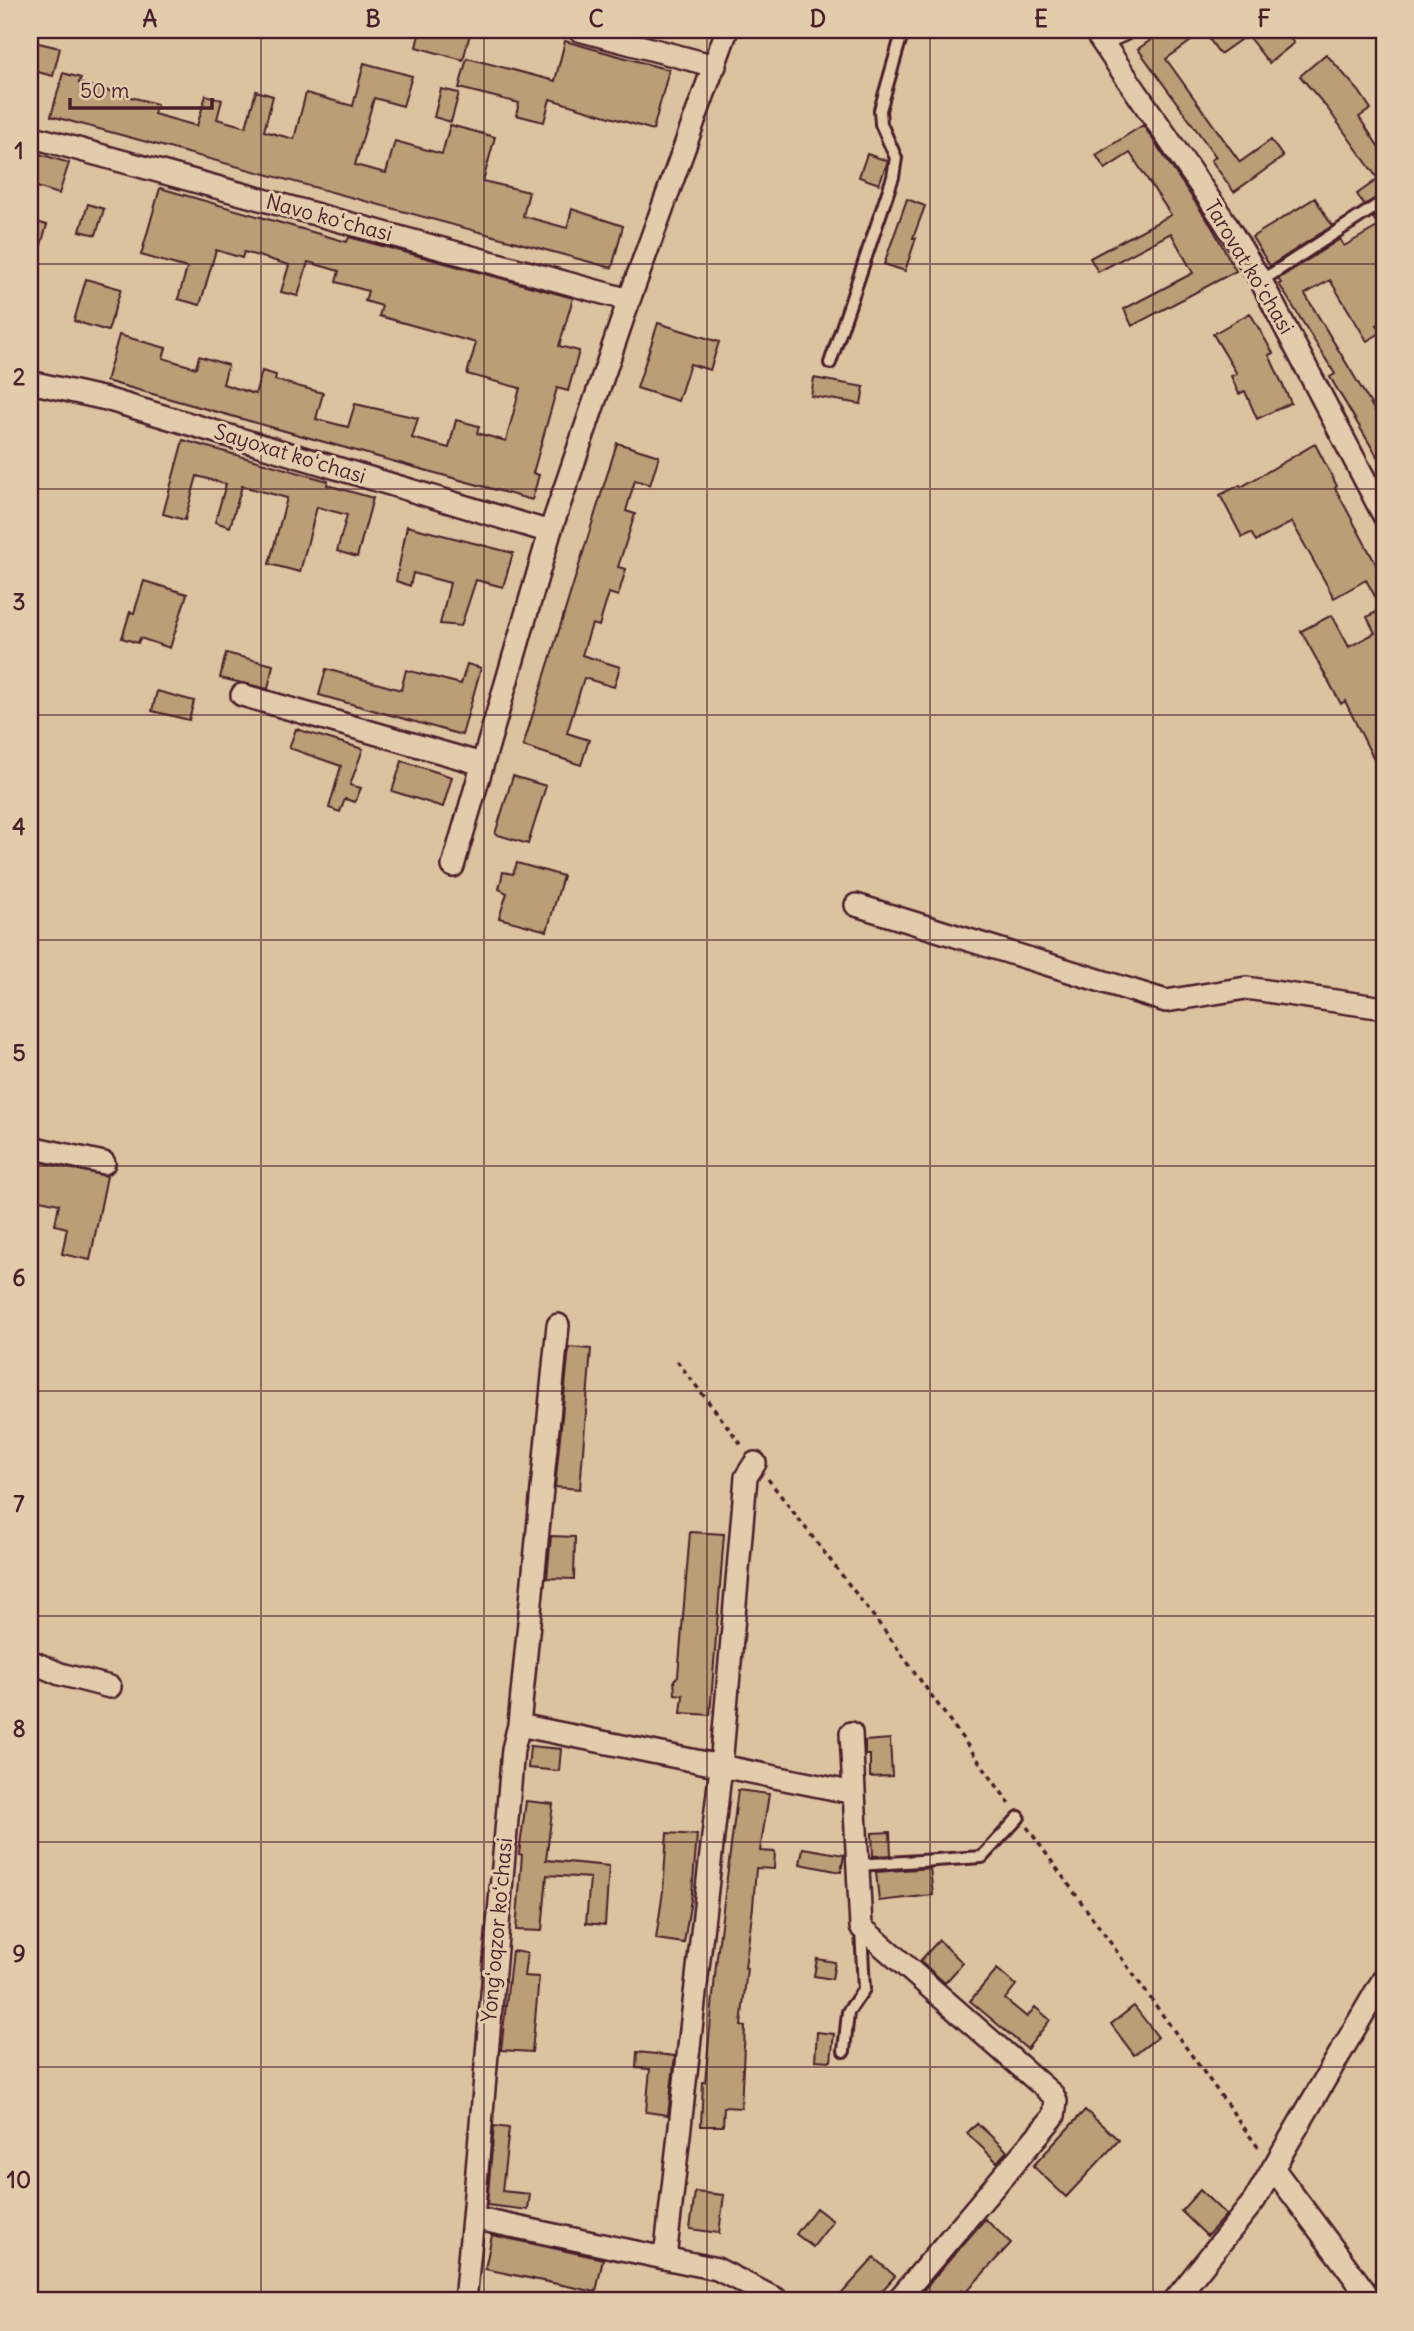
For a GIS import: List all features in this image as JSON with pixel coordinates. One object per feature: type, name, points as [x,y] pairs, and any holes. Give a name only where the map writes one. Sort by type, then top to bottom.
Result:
[{"type":"street","points":[[579,30],[715,66]]},
{"type":"street","points":[[453,866],[550,532],[629,300],[727,30]]},
{"type":"street","points":[[1097,35],[1124,30]]},
{"type":"street","name":"Tarovat koʻchasi","points":[[1097,35],[1223,219],[1261,281],[1384,516]]},
{"type":"street","name":"Navo koʻchasi","points":[[30,136],[629,300]]},
{"type":"street","name":"Sayoxat koʻchasi","points":[[30,382],[106,399],[550,532]]},
{"type":"street","points":[[242,695],[482,764]]},
{"type":"street","points":[[856,905],[1166,1001],[1246,988],[1384,1008]]},
{"type":"street","points":[[30,1147],[104,1163]]},
{"type":"street","name":"Yongʻoqzor koʻchasi","points":[[465,2301],[510,1774],[519,1725],[558,1325]]},
{"type":"street","points":[[665,2258],[721,1766],[746,1477],[755,1463]]},
{"type":"street","points":[[30,1661],[60,1674],[110,1687]]},
{"type":"street","points":[[519,1725],[854,1793]]},
{"type":"street","points":[[851,1733],[861,1927],[1053,2095],[1057,2109],[1054,2116],[897,2301]]},
{"type":"street","points":[[1174,2301],[1254,2201],[1384,1978]]},
{"type":"street","points":[[1273,2168],[1372,2301]]},
{"type":"street","points":[[473,2218],[717,2269],[780,2301]]},
{"type":"lane","points":[[831,363],[894,177],[896,158],[881,124],[880,110],[903,30]]},
{"type":"lane","points":[[1261,281],[1384,201]]},
{"type":"lane","points":[[858,1865],[982,1857],[1019,1817]]},
{"type":"lane","points":[[844,2051],[848,2012],[864,1989],[861,1927]]},
{"type":"path","points":[[677,1361],[887,1634],[1273,2168]]},
{"type":"building","points":[[420,30],[471,30],[463,60],[416,47]]},
{"type":"building","points":[[1165,30],[1283,30],[1294,43],[1269,63],[1247,35],[1220,54],[1204,32],[1166,59],[1240,162],[1271,140],[1283,157],[1234,192],[1211,160],[1216,157],[1138,49]]},
{"type":"building","points":[[30,41],[60,48],[53,76],[30,70]]},
{"type":"building","points":[[565,41],[669,70],[653,130],[550,99],[544,122],[516,115],[519,103],[459,88],[467,58],[555,81]]},
{"type":"building","points":[[1326,54],[1359,91],[1371,109],[1359,117],[1384,155],[1384,193],[1364,205],[1357,194],[1378,179],[1328,109],[1300,76]]},
{"type":"building","points":[[364,63],[412,76],[403,106],[374,98],[355,165],[386,173],[395,141],[442,154],[450,125],[495,137],[483,181],[529,192],[523,216],[567,228],[572,209],[623,226],[612,268],[51,116],[63,73],[81,78],[79,83],[157,104],[154,114],[197,126],[206,95],[222,100],[217,119],[246,127],[256,91],[273,96],[264,131],[294,139],[306,93],[353,106]]},
{"type":"building","points":[[441,89],[459,93],[451,122],[434,117]]},
{"type":"building","points":[[1143,125],[1212,227],[1236,271],[1132,326],[1124,309],[1193,273],[1171,233],[1098,272],[1090,258],[1171,215],[1130,153],[1105,169],[1096,155]]},
{"type":"building","points":[[30,151],[69,163],[59,194],[30,185]]},
{"type":"building","points":[[867,154],[888,161],[879,184],[859,177]]},
{"type":"building","points":[[160,188],[347,242],[349,237],[573,298],[559,346],[579,351],[568,391],[557,388],[533,473],[539,475],[532,500],[106,381],[119,335],[166,348],[163,358],[196,368],[199,356],[228,365],[223,384],[255,394],[262,371],[276,375],[275,380],[323,393],[316,419],[348,427],[355,404],[418,418],[412,438],[449,448],[456,420],[479,426],[477,433],[506,441],[520,388],[467,374],[476,343],[379,316],[382,306],[365,301],[368,291],[336,282],[339,271],[308,262],[298,296],[281,292],[289,265],[244,252],[242,258],[216,250],[200,305],[178,299],[187,268],[141,255]]},
{"type":"building","points":[[1315,198],[1332,226],[1270,266],[1252,237]]},
{"type":"building","points":[[907,199],[925,206],[905,271],[884,264]]},
{"type":"building","points":[[88,204],[104,209],[96,235],[80,231]]},
{"type":"building","points":[[1384,210],[1384,321],[1377,325],[1382,332],[1367,341],[1330,280],[1305,294],[1384,426],[1384,468],[1330,377],[1335,374],[1278,279],[1340,239],[1344,246],[1379,226],[1373,218]]},
{"type":"building","points":[[30,220],[47,225],[34,268],[30,268]]},
{"type":"building","points":[[86,279],[121,289],[108,331],[74,321]]},
{"type":"building","points":[[1250,313],[1273,353],[1269,355],[1291,403],[1257,419],[1245,391],[1239,394],[1231,376],[1237,374],[1213,334]]},
{"type":"building","points":[[658,323],[719,342],[710,370],[690,364],[678,401],[637,388]]},
{"type":"building","points":[[814,378],[864,387],[861,404],[811,396]]},
{"type":"building","points":[[183,440],[328,481],[327,485],[373,498],[357,557],[337,551],[347,515],[317,507],[300,572],[269,564],[287,498],[242,486],[230,527],[215,522],[226,484],[197,476],[185,520],[163,514]]},
{"type":"building","points":[[617,443],[659,456],[650,485],[635,480],[626,511],[635,514],[618,567],[626,569],[618,596],[609,593],[599,626],[592,624],[582,655],[620,667],[614,687],[584,678],[567,733],[589,740],[581,765],[523,746]]},
{"type":"building","points":[[1315,444],[1337,486],[1335,488],[1384,579],[1384,780],[1345,701],[1341,704],[1301,631],[1332,615],[1349,647],[1375,633],[1367,617],[1382,609],[1366,580],[1334,598],[1292,522],[1256,541],[1251,533],[1242,537],[1220,495],[1240,485],[1241,487]]},
{"type":"building","points":[[407,526],[513,553],[503,587],[476,580],[461,626],[440,624],[450,583],[413,573],[410,586],[396,581]]},
{"type":"building","points":[[144,581],[187,594],[170,648],[140,638],[138,643],[122,638],[130,612],[134,613]]},
{"type":"building","points":[[226,653],[273,665],[268,689],[220,678]]},
{"type":"building","points":[[467,664],[481,668],[462,735],[319,695],[326,669],[401,690],[406,670],[461,684]]},
{"type":"building","points":[[157,691],[194,701],[189,720],[152,711]]},
{"type":"building","points":[[296,729],[363,749],[350,785],[361,788],[355,802],[345,799],[340,812],[329,808],[341,766],[289,748]]},
{"type":"building","points":[[402,761],[452,777],[443,807],[392,791]]},
{"type":"building","points":[[513,776],[546,786],[528,844],[495,834]]},
{"type":"building","points":[[517,863],[563,876],[547,931],[499,918],[507,893],[499,889],[503,872],[513,874]]},
{"type":"building","points":[[30,1160],[107,1176],[90,1260],[62,1254],[67,1228],[55,1225],[59,1204],[30,1198]]},
{"type":"building","points":[[569,1347],[591,1349],[580,1489],[555,1487]]},
{"type":"building","points":[[690,1532],[724,1534],[710,1715],[681,1713],[683,1695],[675,1694],[674,1680],[678,1676]]},
{"type":"building","points":[[551,1536],[575,1537],[574,1579],[547,1578]]},
{"type":"building","points":[[890,1739],[892,1776],[870,1777],[870,1755],[865,1755],[865,1741]]},
{"type":"building","points":[[530,1746],[561,1749],[559,1771],[528,1768]]},
{"type":"building","points":[[738,1790],[769,1794],[760,1851],[775,1852],[774,1869],[756,1868],[741,2026],[745,2027],[741,2108],[724,2107],[723,2126],[701,2126],[703,2082]]},
{"type":"building","points":[[526,1801],[553,1804],[546,1860],[609,1866],[605,1925],[586,1923],[590,1878],[547,1875],[542,1931],[516,1930],[522,1855],[519,1854]]},
{"type":"building","points":[[890,1832],[891,1855],[873,1856],[872,1833]]},
{"type":"building","points":[[667,1833],[697,1835],[684,1943],[656,1939]]},
{"type":"building","points":[[803,1848],[844,1855],[841,1872],[800,1864]]},
{"type":"building","points":[[930,1868],[933,1895],[879,1901],[876,1872]]},
{"type":"building","points":[[939,1940],[963,1963],[945,1983],[920,1961]]},
{"type":"building","points":[[512,1951],[527,1953],[524,1976],[539,1977],[532,2052],[501,2050]]},
{"type":"building","points":[[817,1959],[835,1962],[832,1979],[814,1976]]},
{"type":"building","points":[[997,1969],[1016,1985],[1005,1999],[1027,2017],[1035,2007],[1050,2020],[1027,2049],[970,2001]]},
{"type":"building","points":[[1134,2006],[1158,2037],[1134,2055],[1111,2024]]},
{"type":"building","points":[[817,2032],[834,2034],[831,2061],[815,2060]]},
{"type":"building","points":[[637,2052],[675,2056],[668,2115],[646,2112],[650,2069],[636,2068]]},
{"type":"building","points":[[1085,2110],[1119,2140],[1066,2197],[1033,2166]]},
{"type":"building","points":[[977,2123],[1007,2151],[997,2162],[967,2133]]},
{"type":"building","points":[[494,2126],[509,2128],[502,2191],[530,2194],[528,2210],[487,2205]]},
{"type":"building","points":[[1200,2190],[1226,2215],[1207,2236],[1181,2211]]},
{"type":"building","points":[[695,2192],[724,2195],[719,2233],[690,2229]]},
{"type":"building","points":[[816,2208],[833,2221],[813,2247],[796,2234]]},
{"type":"building","points":[[985,2219],[1011,2243],[965,2293],[962,2290],[952,2301],[914,2301]]},
{"type":"building","points":[[492,2235],[603,2259],[596,2292],[485,2269]]},
{"type":"building","points":[[874,2258],[895,2276],[873,2301],[835,2301]]}]
